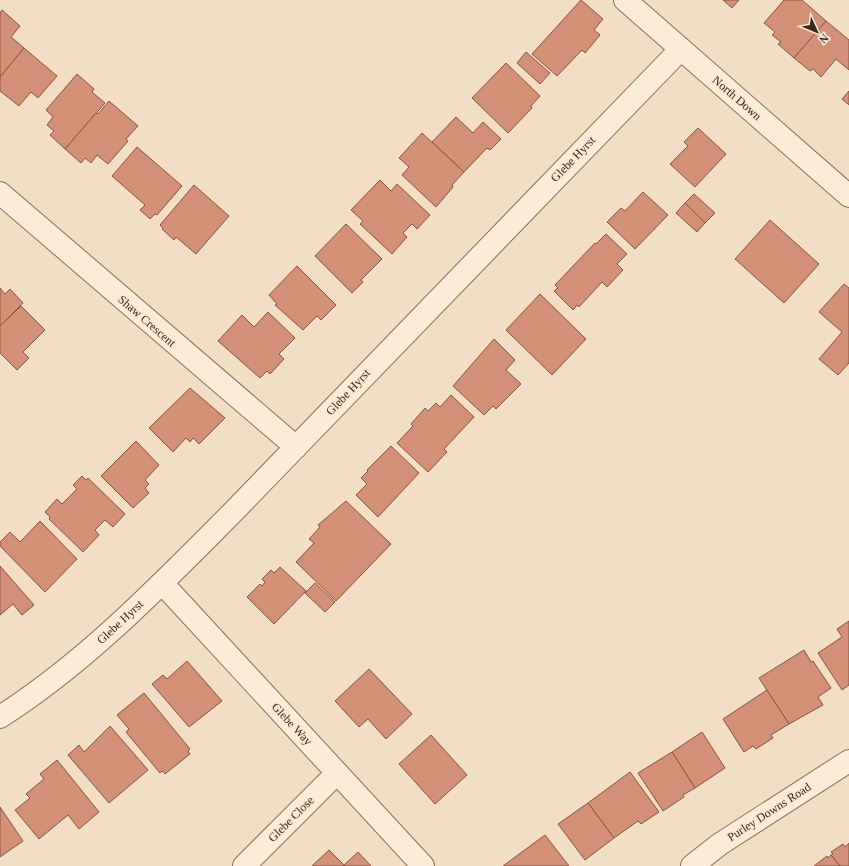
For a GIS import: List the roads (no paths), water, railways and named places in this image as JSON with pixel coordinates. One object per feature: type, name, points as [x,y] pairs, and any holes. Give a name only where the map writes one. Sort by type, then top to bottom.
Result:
[{"type":"street","name":"North Down","points":[[625,0],[849,196]]},
{"type":"street","name":"Glebe Hyrst","points":[[0,717],[71,665],[162,583],[296,447],[681,49]]},
{"type":"street","name":"Shaw Crescent","points":[[0,193],[296,447]]},
{"type":"street","name":"Glebe Way","points":[[162,583],[423,866]]},
{"type":"street","name":"Purley Downs Road","points":[[692,866],[720,844],[849,761]]},
{"type":"street","name":"Glebe Close","points":[[244,866],[338,773]]}]
